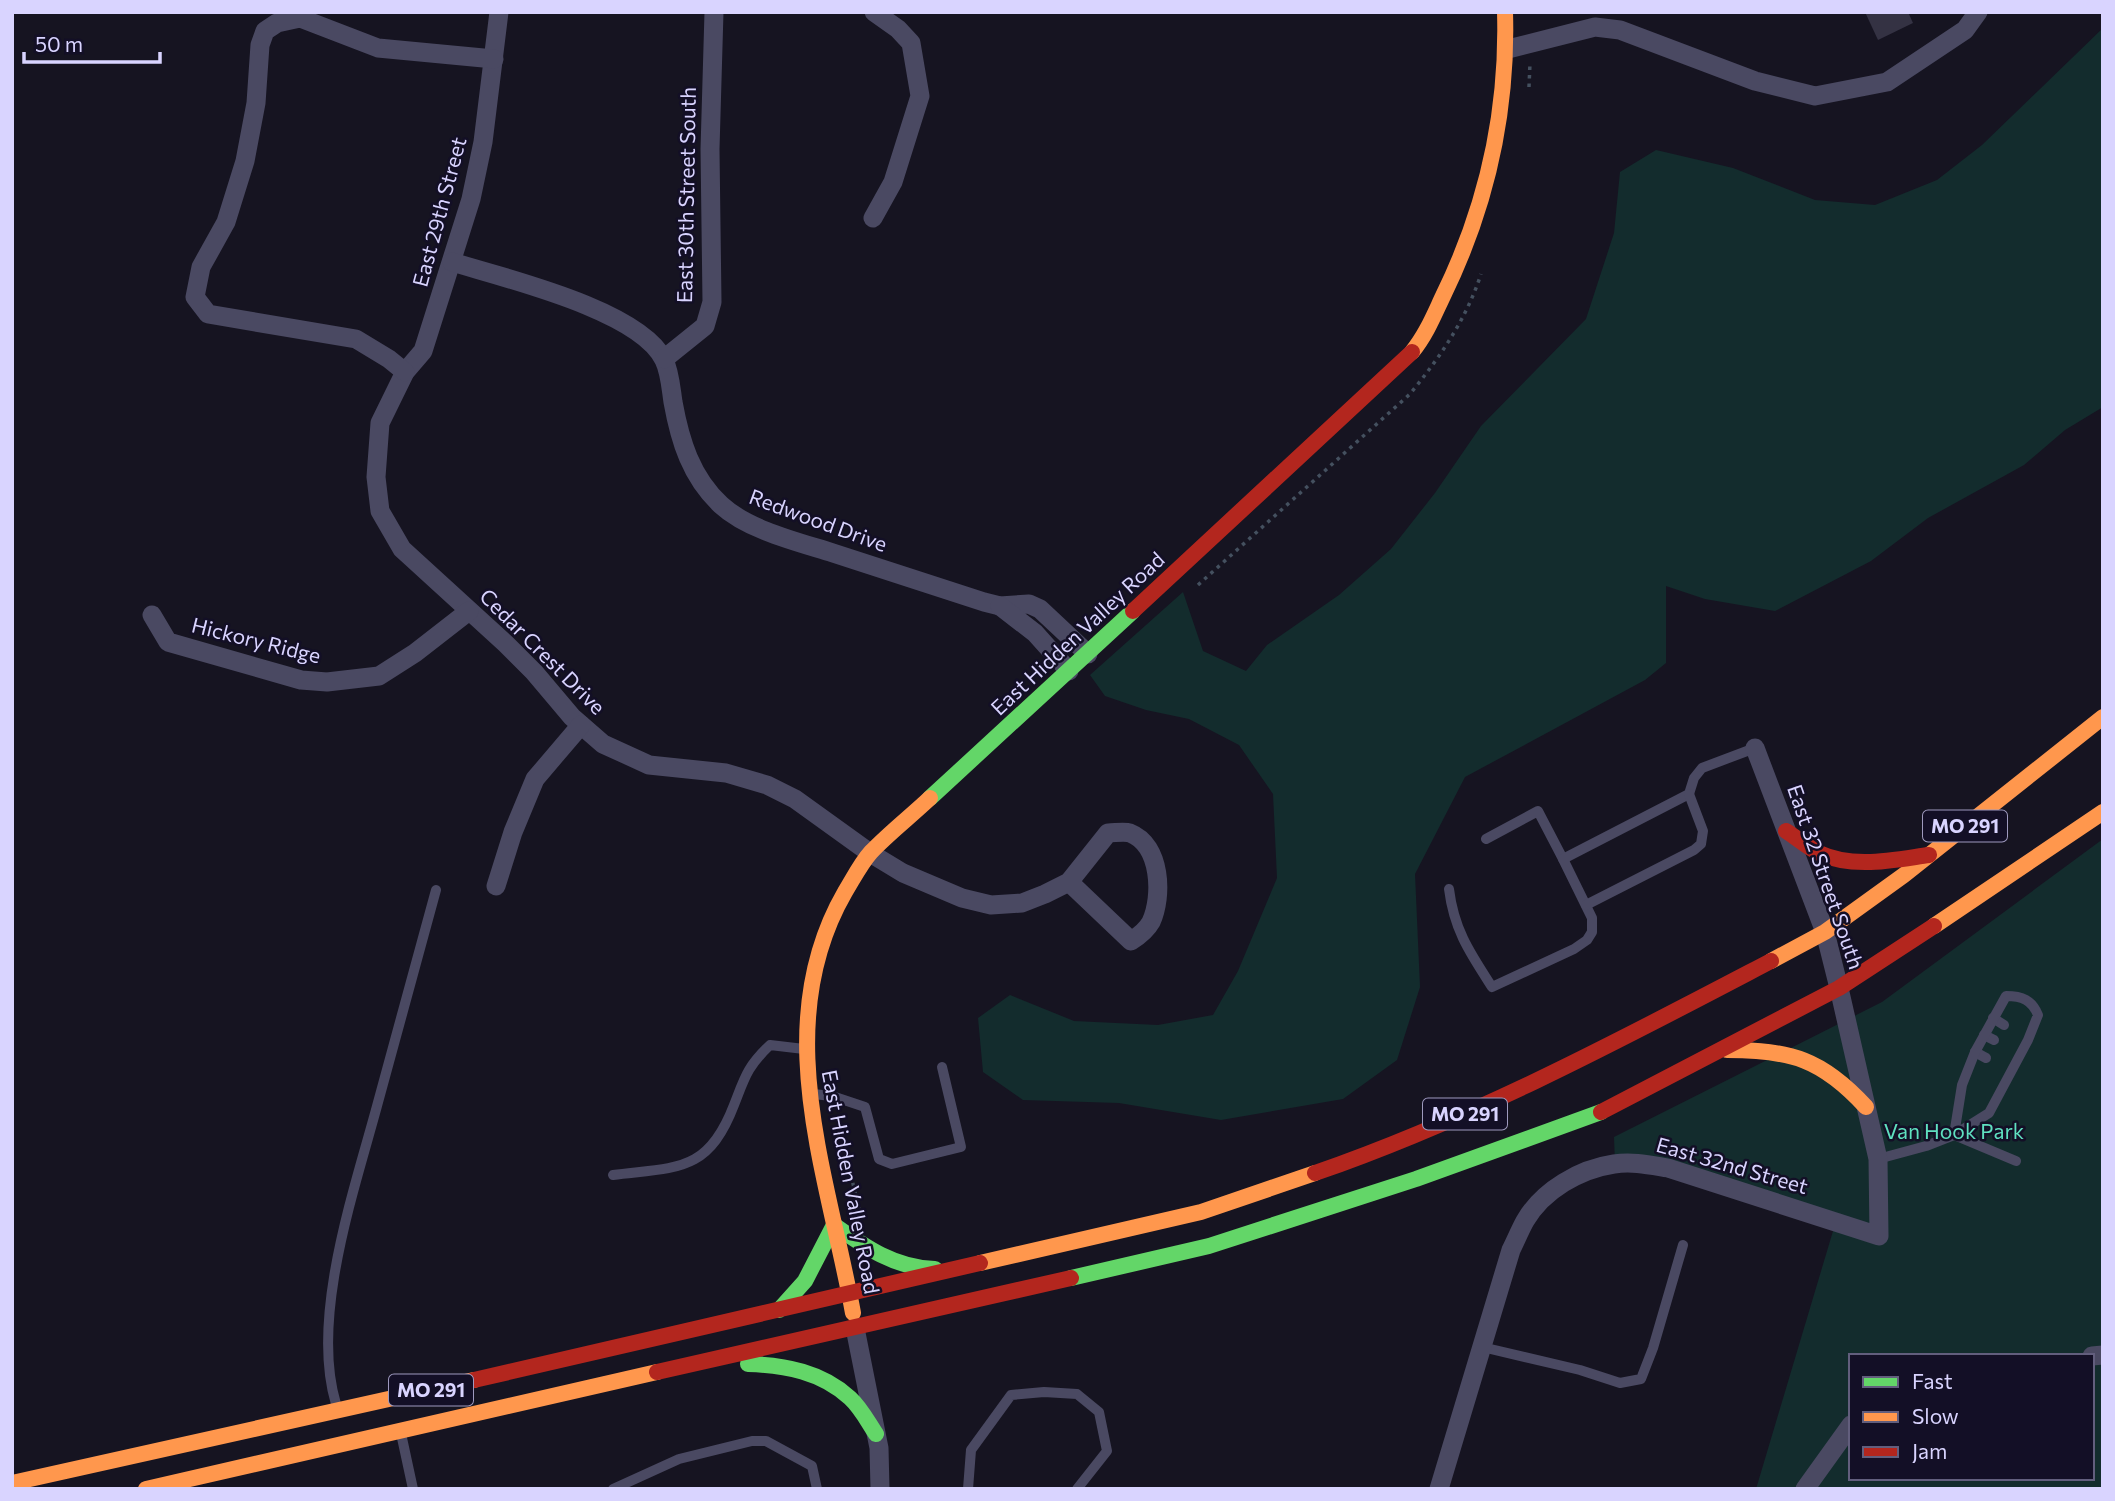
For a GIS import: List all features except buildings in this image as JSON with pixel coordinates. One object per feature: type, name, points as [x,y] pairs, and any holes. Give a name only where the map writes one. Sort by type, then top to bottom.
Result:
[{"type":"main road","name":"East Hidden Valley Road","points":[[855,1328],[809,1094],[805,1049],[806,1005],[818,951],[838,902],[870,853],[1376,388],[1418,345],[1455,276],[1483,195],[1504,101],[1508,49],[1505,12]]},
{"type":"main road","name":"MO 291","points":[[12,1483],[339,1411],[1201,1212],[1337,1165],[1471,1111],[1601,1050],[1825,932],[1930,855],[2103,717]]},
{"type":"main road","name":"MO 291","points":[[146,1489],[1209,1246],[1416,1180],[1590,1118],[1839,988],[2004,881],[2103,812]]},
{"type":"main road","points":[[1786,831],[1819,853],[1845,861],[1883,862],[1930,855]]},
{"type":"main road","points":[[1722,1050],[1772,1051],[1801,1058],[1839,1079],[1866,1107]]},
{"type":"main road","points":[[779,1310],[795,1297],[810,1277],[832,1218],[874,1251],[901,1265],[922,1270],[965,1267]]},
{"type":"main road","points":[[684,1367],[752,1364],[786,1365],[804,1370],[851,1400],[876,1434]]},
{"type":"street","name":"East 29th Street","points":[[405,372],[424,351],[471,199],[483,142],[499,12]]},
{"type":"street","name":"East 30th Street South","points":[[664,359],[705,326],[712,302],[710,149],[714,12]]},
{"type":"street","points":[[873,219],[893,182],[920,96],[911,43],[898,29],[874,12]]},
{"type":"street","points":[[1508,49],[1595,27],[1620,30],[1755,80],[1815,96],[1887,82],[1965,30],[1978,12]]},
{"type":"street","points":[[405,372],[356,339],[208,313],[195,297],[201,267],[226,222],[245,160],[256,103],[260,45],[265,31],[277,23],[300,18],[378,48],[494,60]]},
{"type":"street","points":[[452,262],[553,293],[618,319],[640,333],[664,359]]},
{"type":"street","name":"Redwood Drive","points":[[664,359],[679,436],[695,475],[723,507],[740,519],[788,538],[984,602],[1000,606],[1028,604],[1040,609],[1088,654]]},
{"type":"street","name":"Cedar Crest Drive","points":[[405,372],[380,423],[376,477],[380,511],[402,549],[516,653],[581,725],[603,744],[649,765],[726,773],[767,785],[795,799],[870,853],[903,873],[962,898],[991,905],[1022,903],[1069,882]]},
{"type":"street","name":"Redwood Drive","points":[[1000,606],[1035,633],[1069,671]]},
{"type":"street","name":"Hickory Ridge","points":[[152,615],[168,642],[274,673],[302,680],[327,682],[379,676],[424,647],[469,611]]},
{"type":"street","points":[[496,886],[513,832],[535,779],[581,725]]},
{"type":"street","name":"East 32 Street South","points":[[1755,748],[1825,932],[1856,1063]]},
{"type":"street","points":[[1128,832],[1143,841],[1154,856],[1157,896],[1151,921],[1143,933],[1131,941],[1069,882],[1108,833],[1128,832]]},
{"type":"street","name":"East 32nd Street","points":[[1439,1489],[1511,1250],[1526,1219],[1544,1198],[1565,1182],[1589,1170],[1615,1164],[1642,1163],[1668,1168],[1879,1236],[1878,1159],[1856,1063]]},
{"type":"street","points":[[855,1328],[879,1448],[880,1489]]},
{"type":"street","points":[[1805,1489],[1849,1428]]},
{"type":"lane","points":[[1586,905],[1695,850],[1701,844],[1703,831],[1689,794],[1693,778],[1702,768],[1755,748]]},
{"type":"lane","points":[[1563,859],[1689,794]]},
{"type":"lane","points":[[1449,890],[1451,912],[1457,928],[1492,987],[1574,949],[1587,940],[1592,932],[1592,918],[1538,811],[1486,839]]},
{"type":"lane","points":[[339,1411],[329,1380],[332,1284],[351,1202],[436,890]]},
{"type":"lane","points":[[1878,1159],[1954,1135],[1989,1113],[1996,1089],[2006,1069],[2016,1051],[2028,1040],[2038,1015],[2034,1005],[2020,996],[2006,996],[1975,1052],[1972,1074],[1962,1085],[1954,1135]]},
{"type":"lane","points":[[1993,1018],[2004,1025]]},
{"type":"lane","points":[[2018,1034],[2028,1040]]},
{"type":"lane","points":[[1984,1035],[1994,1040]]},
{"type":"lane","points":[[613,1175],[674,1168],[705,1153],[717,1142],[724,1130],[751,1063],[769,1045],[805,1049]]},
{"type":"lane","points":[[1975,1052],[1986,1058]]},
{"type":"lane","points":[[809,1094],[832,1096],[865,1107],[879,1159],[892,1164],[961,1147],[942,1067]]},
{"type":"lane","points":[[1954,1135],[2016,1161]]},
{"type":"lane","points":[[1482,1346],[1580,1370],[1620,1383],[1640,1379],[1653,1348],[1683,1245]]},
{"type":"lane","points":[[968,1489],[971,1450],[1003,1405],[1011,1395],[1044,1392],[1077,1394],[1099,1412],[1107,1451],[1077,1489]]},
{"type":"lane","points":[[400,1431],[413,1489]]},
{"type":"lane","points":[[613,1489],[679,1459],[766,1440],[812,1466],[817,1489]]},
{"type":"path","points":[[1529,88],[1530,43]]},
{"type":"path","points":[[1191,591],[1410,394],[1439,359],[1466,313],[1483,265]]},
{"type":"path","points":[[832,1096],[860,1209],[832,1218]]},
{"type":"green space","points":[[2103,28],[2103,407],[2065,430],[2024,465],[1928,518],[1871,561],[1775,611],[1705,599],[1666,586],[1666,663],[1645,680],[1465,777],[1415,874],[1420,987],[1397,1060],[1343,1099],[1221,1120],[1119,1103],[1023,1100],[983,1072],[978,1018],[1010,995],[1074,1021],[1158,1025],[1213,1015],[1238,971],[1277,878],[1273,794],[1239,745],[1189,719],[1146,710],[1105,696],[1090,675],[1183,592],[1203,651],[1246,671],[1267,645],[1339,595],[1391,549],[1435,493],[1481,426],[1586,319],[1614,233],[1620,172],[1656,150],[1733,168],[1815,200],[1875,205],[1937,180],[1982,145]]},
{"type":"green space","name":"Van Hook Park","points":[[2103,839],[2103,1489],[1756,1489],[1836,1221],[1615,1164],[1614,1137],[1882,1002]]},
{"type":"traffic: fast","points":[[930,798],[1133,611]]},
{"type":"traffic: fast","points":[[1071,1278],[1209,1246],[1416,1179],[1601,1112]]},
{"type":"traffic: fast","points":[[779,1310],[805,1281],[834,1225],[881,1255],[907,1265],[935,1269]]},
{"type":"traffic: fast","points":[[748,1364],[789,1368],[827,1382],[854,1402],[876,1434]]},
{"type":"traffic: slow","points":[[1412,352],[1429,325],[1458,262],[1483,193],[1492,158],[1503,86],[1505,12]]},
{"type":"traffic: slow","points":[[1771,961],[1825,932],[1904,875],[2103,717]]},
{"type":"traffic: slow","points":[[853,1313],[819,1154],[811,1101],[807,1047],[810,994],[822,943],[857,871],[867,856],[930,798]]},
{"type":"traffic: slow","points":[[1934,926],[2103,812]]},
{"type":"traffic: slow","points":[[1727,1050],[1770,1052],[1804,1060],[1835,1078],[1866,1107]]},
{"type":"traffic: slow","points":[[980,1263],[1201,1212],[1315,1173]]},
{"type":"traffic: slow","points":[[146,1489],[657,1372]]},
{"type":"traffic: slow","points":[[12,1483],[474,1380]]},
{"type":"traffic: jam","points":[[1133,611],[1412,352]]},
{"type":"traffic: jam","points":[[1786,831],[1819,853],[1845,861],[1873,862],[1929,855]]},
{"type":"traffic: jam","points":[[1601,1112],[1839,988],[1934,926]]},
{"type":"traffic: jam","points":[[1315,1173],[1432,1128],[1547,1076],[1771,961]]},
{"type":"traffic: jam","points":[[474,1380],[980,1263]]},
{"type":"traffic: jam","points":[[657,1372],[1071,1278]]}]
